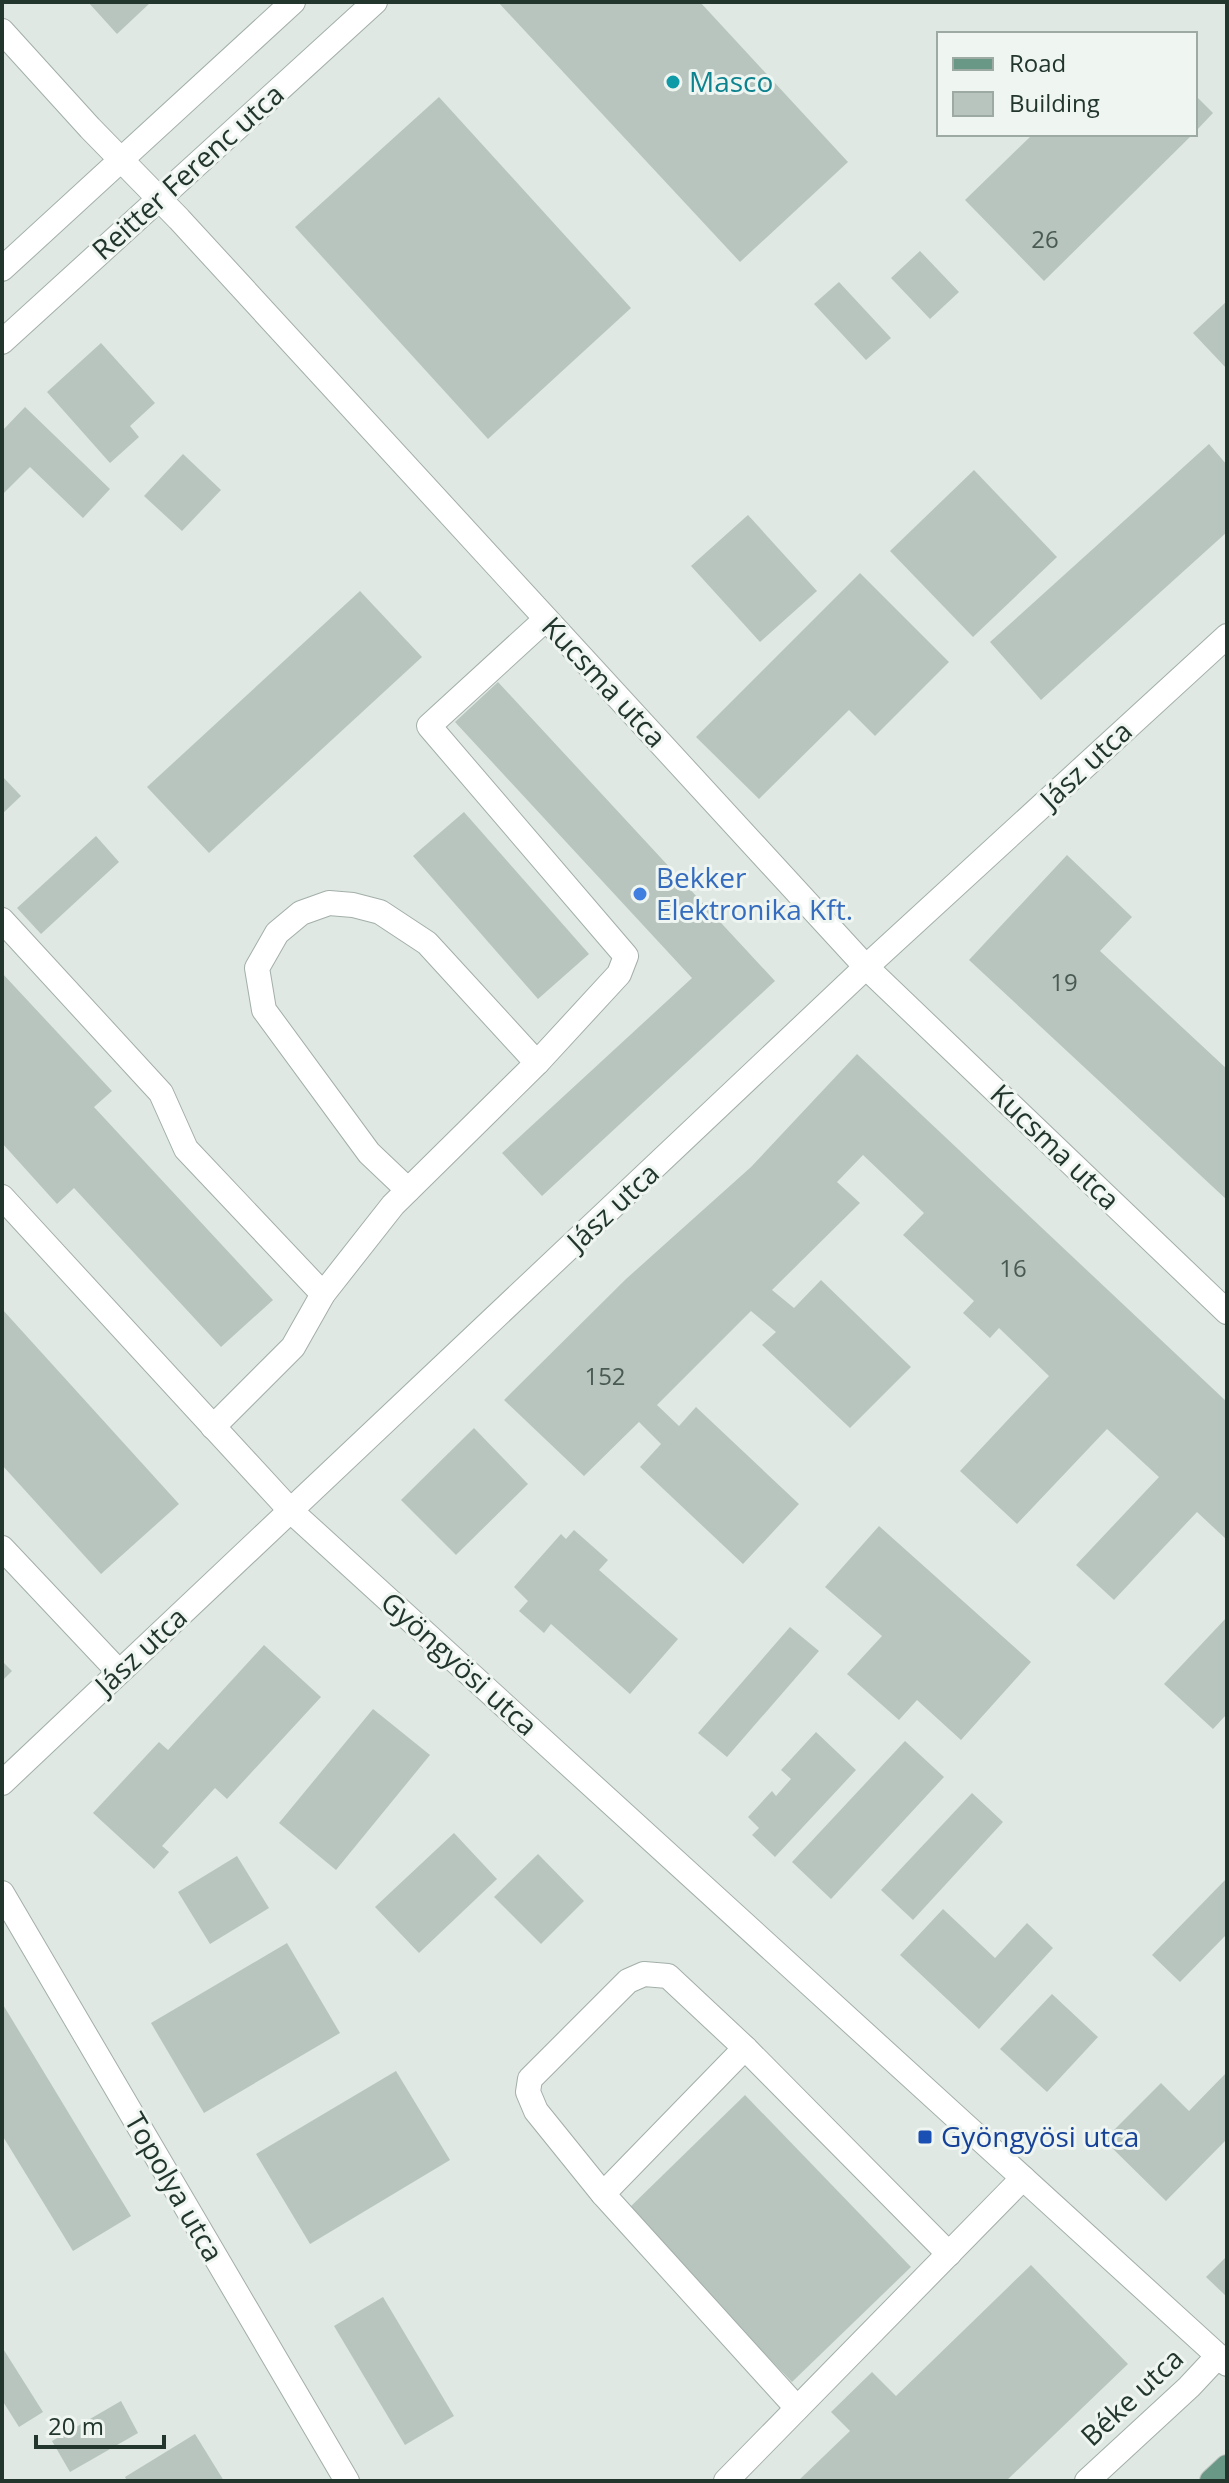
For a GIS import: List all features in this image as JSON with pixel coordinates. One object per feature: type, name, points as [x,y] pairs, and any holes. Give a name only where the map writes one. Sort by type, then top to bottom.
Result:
[{"type":"main road","points":[[1212,2481],[1227,2467]]},
{"type":"street","name":"Reitter Ferenc utca","points":[[2,269],[293,2]]},
{"type":"street","name":"Reitter Ferenc utca","points":[[2,342],[375,2]]},
{"type":"street","name":"Kucsma utca","points":[[2,31],[866,967],[1227,1312]]},
{"type":"street","points":[[213,1427],[293,1347],[323,1294],[393,1205],[537,1063],[619,974],[626,956],[429,726],[546,619]]},
{"type":"street","name":"Jász utca","points":[[2,1783],[866,967],[1227,636]]},
{"type":"street","points":[[408,1190],[369,1153],[264,1010],[257,968],[277,933],[301,913],[329,903],[380,912],[427,943],[537,1063]]},
{"type":"street","points":[[2,920],[161,1093],[186,1149],[323,1294]]},
{"type":"street","name":"Gyöngyösi utca","points":[[2,1197],[291,1511],[1223,2360]]},
{"type":"street","points":[[2,1548],[119,1672]]},
{"type":"street","name":"Topolya utca","points":[[2,1893],[347,2481]]},
{"type":"street","points":[[797,2408],[603,2194],[536,2111],[528,2092],[530,2079],[628,1981],[644,1974],[668,1976],[745,2048],[949,2254]]},
{"type":"street","points":[[603,2194],[745,2048]]},
{"type":"street","points":[[726,2481],[1023,2178]]},
{"type":"street","name":"Béke utca","points":[[1087,2481],[1189,2387],[1223,2360]]},
{"type":"building","points":[[88,2],[151,2],[117,34]]},
{"type":"building","name":"Masco","points":[[498,2],[700,2],[848,162],[740,262]]},
{"type":"building","points":[[439,97],[631,308],[488,439],[295,227]]},
{"type":"building","points":[[1197,97],[1213,113],[1197,130]]},
{"type":"building","points":[[1031,136],[1191,136],[1044,281],[965,200]]},
{"type":"building","points":[[920,251],[959,292],[930,319],[891,278]]},
{"type":"building","points":[[839,282],[891,338],[866,360],[814,304]]},
{"type":"building","points":[[1227,301],[1227,369],[1193,333]]},
{"type":"building","points":[[101,343],[155,403],[130,426],[139,437],[110,463],[47,392]]},
{"type":"building","points":[[25,407],[110,489],[83,518],[30,467],[2,495],[2,431]]},
{"type":"building","points":[[1209,444],[1227,465],[1227,532],[1041,700],[990,642]]},
{"type":"building","points":[[183,454],[221,490],[182,531],[144,496]]},
{"type":"building","points":[[974,470],[1057,557],[973,637],[890,551]]},
{"type":"building","points":[[748,515],[817,591],[760,642],[691,566]]},
{"type":"building","points":[[860,573],[949,662],[875,736],[849,710],[759,799],[696,737]]},
{"type":"building","points":[[360,591],[422,657],[209,853],[147,787]]},
{"type":"building","points":[[498,682],[775,981],[542,1196],[502,1153],[692,978],[455,722]]},
{"type":"building","points":[[2,776],[21,796],[2,814]]},
{"type":"building","points":[[464,812],[589,954],[538,999],[413,856]]},
{"type":"building","points":[[96,836],[119,862],[41,934],[17,908]]},
{"type":"building","points":[[1067,855],[1132,917],[1100,951],[1227,1069],[1227,1200],[969,960]]},
{"type":"building","points":[[2,973],[112,1091],[94,1107],[273,1300],[221,1347],[74,1188],[57,1204],[2,1143]]},
{"type":"building","points":[[857,1054],[1227,1402],[1227,1540],[1197,1512],[1114,1600],[1076,1565],[1159,1477],[1107,1429],[1017,1524],[960,1471],[1049,1376],[999,1328],[990,1338],[963,1313],[974,1301],[903,1235],[924,1213],[863,1155],[837,1182],[860,1203],[772,1290],[794,1308],[821,1280],[911,1367],[850,1428],[762,1345],[776,1332],[751,1311],[657,1405],[679,1426],[696,1407],[799,1504],[743,1564],[640,1467],[661,1444],[639,1422],[584,1476],[504,1400],[626,1279],[751,1167]]},
{"type":"building","points":[[2,1309],[179,1504],[101,1574],[2,1465]]},
{"type":"building","points":[[474,1428],[528,1484],[456,1555],[401,1500]]},
{"type":"building","points":[[879,1526],[1031,1662],[961,1740],[917,1700],[899,1720],[847,1674],[882,1636],[825,1587]]},
{"type":"building","points":[[574,1530],[608,1560],[599,1570],[678,1639],[630,1694],[551,1624],[544,1633],[519,1611],[528,1601],[514,1587],[561,1534],[566,1539]]},
{"type":"building","points":[[1227,1617],[1227,1714],[1213,1729],[1164,1684]]},
{"type":"building","points":[[790,1627],[819,1651],[727,1757],[698,1733]]},
{"type":"building","points":[[264,1645],[321,1697],[227,1799],[215,1788],[162,1846],[169,1852],[154,1869],[93,1813],[159,1742],[168,1750]]},
{"type":"building","points":[[2,1661],[12,1671],[2,1681]]},
{"type":"building","points":[[373,1709],[430,1755],[336,1870],[279,1823]]},
{"type":"building","points":[[816,1732],[856,1770],[775,1857],[752,1835],[759,1828],[748,1817],[772,1791],[776,1796],[791,1779],[781,1770]]},
{"type":"building","points":[[905,1741],[944,1777],[831,1899],[792,1862]]},
{"type":"building","points":[[972,1793],[1003,1822],[913,1920],[881,1890]]},
{"type":"building","points":[[454,1833],[497,1879],[419,1953],[375,1907]]},
{"type":"building","points":[[538,1854],[584,1901],[541,1944],[494,1897]]},
{"type":"building","points":[[237,1856],[269,1908],[210,1944],[178,1892]]},
{"type":"building","points":[[1227,1878],[1227,1934],[1180,1982],[1152,1955]]},
{"type":"building","points":[[943,1909],[995,1958],[1027,1923],[1053,1948],[979,2029],[900,1955]]},
{"type":"building","points":[[287,1943],[340,2033],[204,2113],[151,2023]]},
{"type":"building","points":[[1052,1994],[1098,2037],[1047,2092],[1000,2049]]},
{"type":"building","points":[[2,2003],[131,2216],[73,2251],[2,2135]]},
{"type":"building","points":[[396,2071],[450,2160],[310,2244],[256,2154]]},
{"type":"building","points":[[1227,2072],[1227,2139],[1166,2201],[1104,2140],[1161,2083],[1189,2111]]},
{"type":"building","points":[[745,2095],[911,2267],[792,2382],[626,2211]]},
{"type":"building","points":[[1227,2256],[1227,2297],[1206,2277]]},
{"type":"building","points":[[1031,2265],[1128,2364],[1006,2481],[798,2481],[850,2431],[831,2412],[872,2372],[896,2396]]},
{"type":"building","points":[[383,2297],[454,2416],[405,2445],[334,2326]]},
{"type":"building","points":[[2,2347],[43,2412],[19,2427],[2,2400]]},
{"type":"building","points":[[121,2401],[138,2433],[70,2472],[52,2441]]},
{"type":"building","points":[[195,2434],[224,2481],[127,2481],[125,2477]]},
{"type":"place","name":"Masco","points":[[673,82]]},
{"type":"place","name":"Bekker Elektronika Kft.","points":[[640,894]]},
{"type":"place","name":"Gyöngyösi utca","points":[[925,2137]]}]
